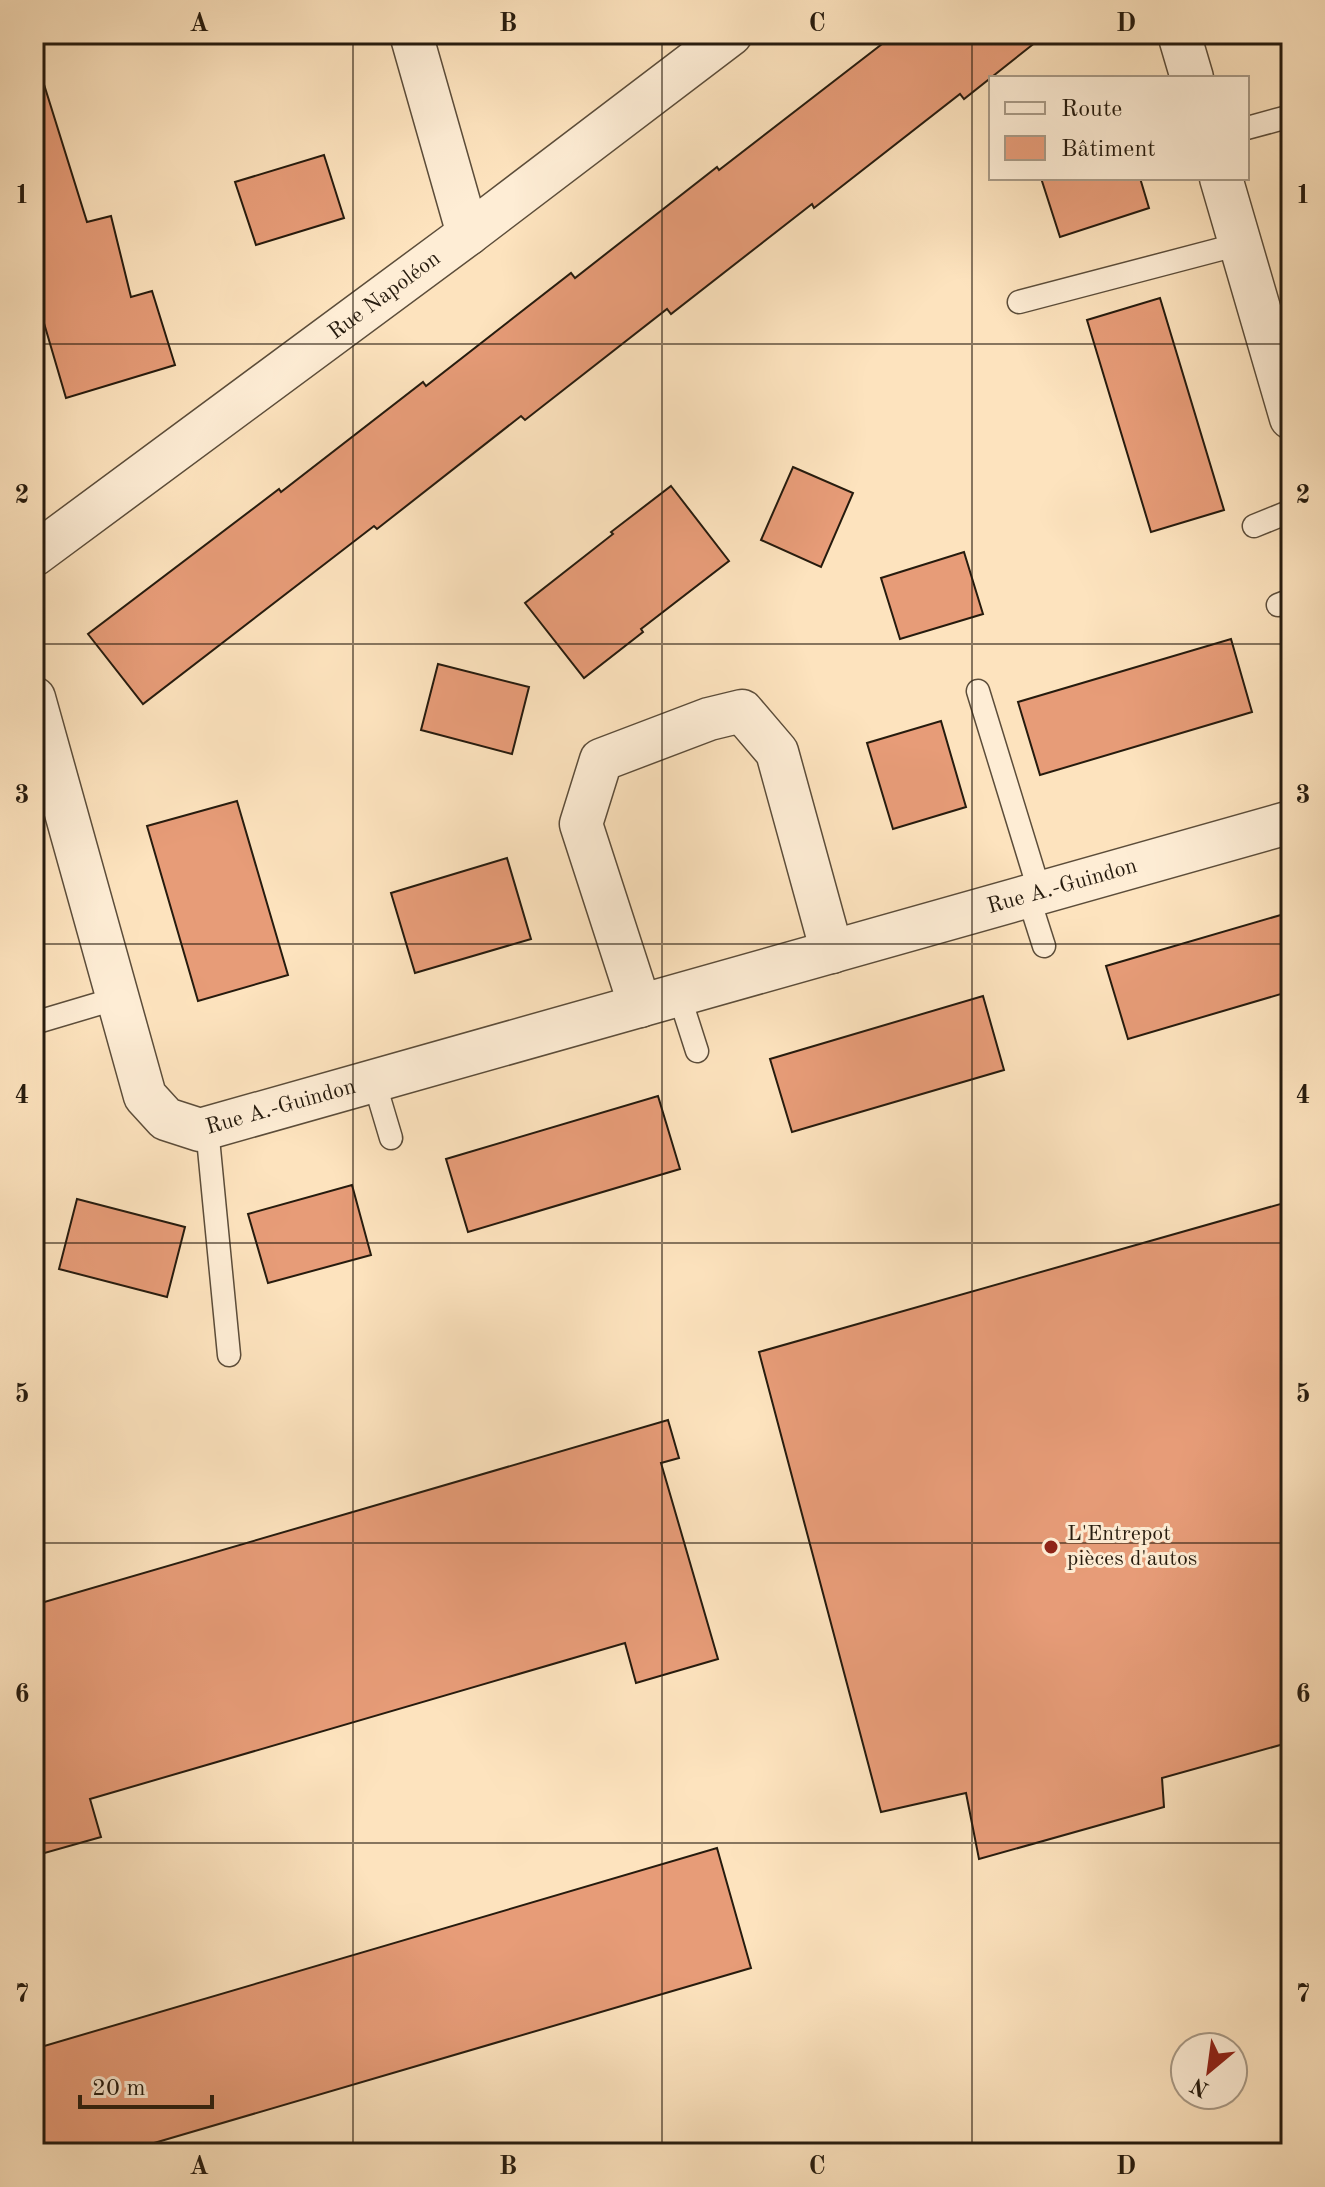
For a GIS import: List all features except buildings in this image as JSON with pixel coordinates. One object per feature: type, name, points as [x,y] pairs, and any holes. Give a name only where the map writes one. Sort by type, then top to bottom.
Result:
[{"type":"street","points":[[411,34],[468,234]]},
{"type":"street","name":"Rue Napoléon","points":[[34,555],[468,234],[731,34]]},
{"type":"street","points":[[1179,34],[1191,76]]},
{"type":"street","points":[[1222,180],[1291,418]]},
{"type":"street","name":"Rue A.-Guindon","points":[[34,698],[145,1096],[166,1119],[200,1130],[1291,822]]},
{"type":"street","points":[[660,1000],[581,824],[601,760],[721,716],[742,711],[777,752],[832,952]]},
{"type":"lane","points":[[1249,127],[1291,116]]},
{"type":"lane","points":[[1019,302],[1240,244]]},
{"type":"lane","points":[[1254,526],[1291,511]]},
{"type":"lane","points":[[978,691],[1034,894],[1044,946]]},
{"type":"lane","points":[[34,1023],[118,998]]},
{"type":"lane","points":[[660,1000],[697,1051]]},
{"type":"lane","points":[[374,1081],[391,1138]]},
{"type":"lane","points":[[207,1128],[229,1355]]},
{"type":"place","name":"L'Entrepot pièces d'autos","points":[[1051,1547]]}]
